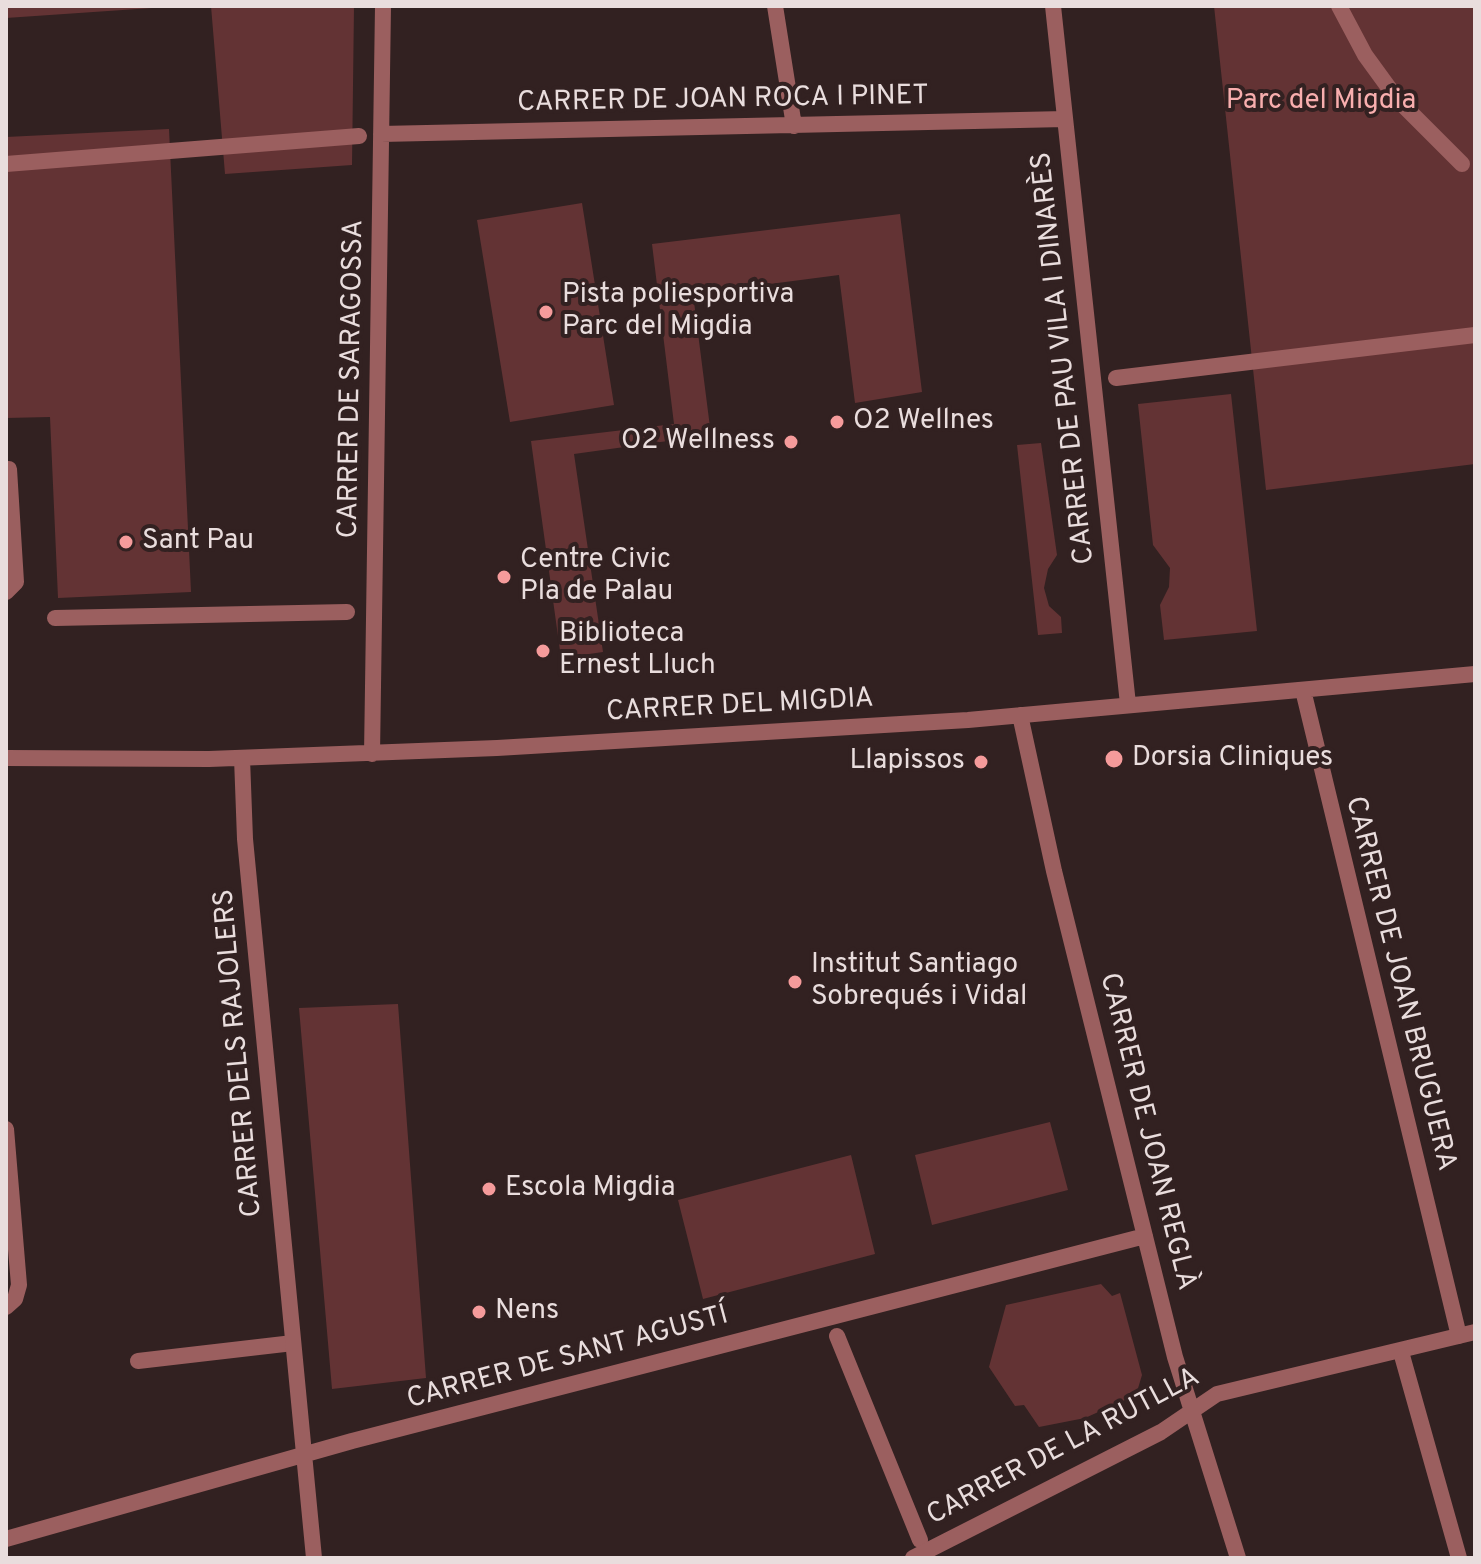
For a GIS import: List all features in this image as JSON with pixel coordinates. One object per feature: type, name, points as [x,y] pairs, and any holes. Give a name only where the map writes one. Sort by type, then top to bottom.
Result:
[{"type":"street","name":"CARRER DE SARAGOSSA","points":[[372,754],[383,177],[383,6]]},
{"type":"street","points":[[775,6],[794,126]]},
{"type":"street","name":"CARRER DE PAU VILA I DINARÈS","points":[[1053,6],[1128,704]]},
{"type":"street","points":[[1339,6],[1365,55],[1397,99],[1462,164]]},
{"type":"street","name":"CARRER DE JOAN ROCA I PINET","points":[[381,134],[1065,119]]},
{"type":"street","points":[[6,164],[359,136]]},
{"type":"street","points":[[1116,378],[1475,335]]},
{"type":"street","points":[[6,592],[16,582],[9,469]]},
{"type":"street","points":[[55,618],[347,612]]},
{"type":"street","name":"CARRER DEL MIGDIA","points":[[6,758],[242,758],[372,754],[1020,715],[1475,674]]},
{"type":"street","name":"CARRER DE JOAN BRUGUERA","points":[[1303,690],[1467,1334]]},
{"type":"street","name":"CARRER DE JOAN REGLÀ","points":[[1020,715],[1054,871],[1145,1236],[1192,1411],[1238,1558]]},
{"type":"street","name":"CARRER DELS RAJOLERS","points":[[242,758],[245,839],[314,1558]]},
{"type":"street","points":[[6,1129],[19,1285],[15,1299],[6,1307]]},
{"type":"street","name":"CARRER DE SANT AGUSTÍ","points":[[6,1539],[304,1456],[1145,1236]]},
{"type":"street","name":"CARRER DE LA RUTLLA","points":[[922,1552],[1161,1432],[1217,1394],[1467,1334]]},
{"type":"street","points":[[837,1336],[922,1552]]},
{"type":"street","points":[[138,1361],[293,1343]]},
{"type":"street","points":[[1401,1352],[1459,1558]]},
{"type":"green space","points":[[6,6],[181,6],[6,18]]},
{"type":"green space","points":[[211,6],[354,6],[352,165],[225,174]]},
{"type":"green space","name":"Parc del Migdia","points":[[1214,6],[1475,6],[1475,464],[1266,490]]},
{"type":"green space","points":[[169,129],[191,592],[58,598],[50,417],[6,418],[6,137]]},
{"type":"green space","name":"Pista poliesportiva Parc del Migdia","points":[[582,203],[614,405],[510,422],[477,220]]},
{"type":"green space","points":[[900,214],[922,392],[855,403],[839,275],[693,294],[711,435],[574,454],[603,652],[561,658],[531,441],[674,424],[652,244]]},
{"type":"green space","points":[[1231,394],[1257,631],[1164,640],[1160,605],[1169,587],[1170,568],[1153,545],[1138,404]]},
{"type":"green space","points":[[1041,443],[1057,555],[1048,569],[1044,588],[1049,606],[1061,617],[1062,633],[1038,635],[1017,445]]},
{"type":"green space","points":[[398,1004],[426,1378],[332,1389],[299,1008]]},
{"type":"green space","points":[[1050,1122],[1068,1190],[932,1225],[915,1155]]},
{"type":"green space","points":[[851,1155],[875,1254],[703,1299],[678,1200]]},
{"type":"green space","points":[[1101,1284],[1112,1296],[1120,1293],[1142,1375],[1136,1395],[1085,1418],[1039,1427],[1024,1405],[1015,1406],[989,1367],[1006,1305]]},
{"type":"place","name":"Pista poliesportiva Parc del Migdia","points":[[546,312]]},
{"type":"place","name":"O2 Wellnes","points":[[837,422]]},
{"type":"place","name":"O2 Wellness","points":[[791,442]]},
{"type":"place","name":"Sant Pau","points":[[126,542]]},
{"type":"place","name":"Centre Civic Pla de Palau","points":[[504,577]]},
{"type":"place","name":"Biblioteca Ernest Lluch","points":[[543,651]]},
{"type":"place","name":"Dorsia Cliniques","points":[[1114,759]]},
{"type":"place","name":"Llapissos","points":[[981,762]]},
{"type":"place","name":"Institut Santiago Sobrequés i Vidal","points":[[795,982]]},
{"type":"place","name":"Escola Migdia","points":[[489,1189]]},
{"type":"place","name":"Nens","points":[[479,1312]]}]
